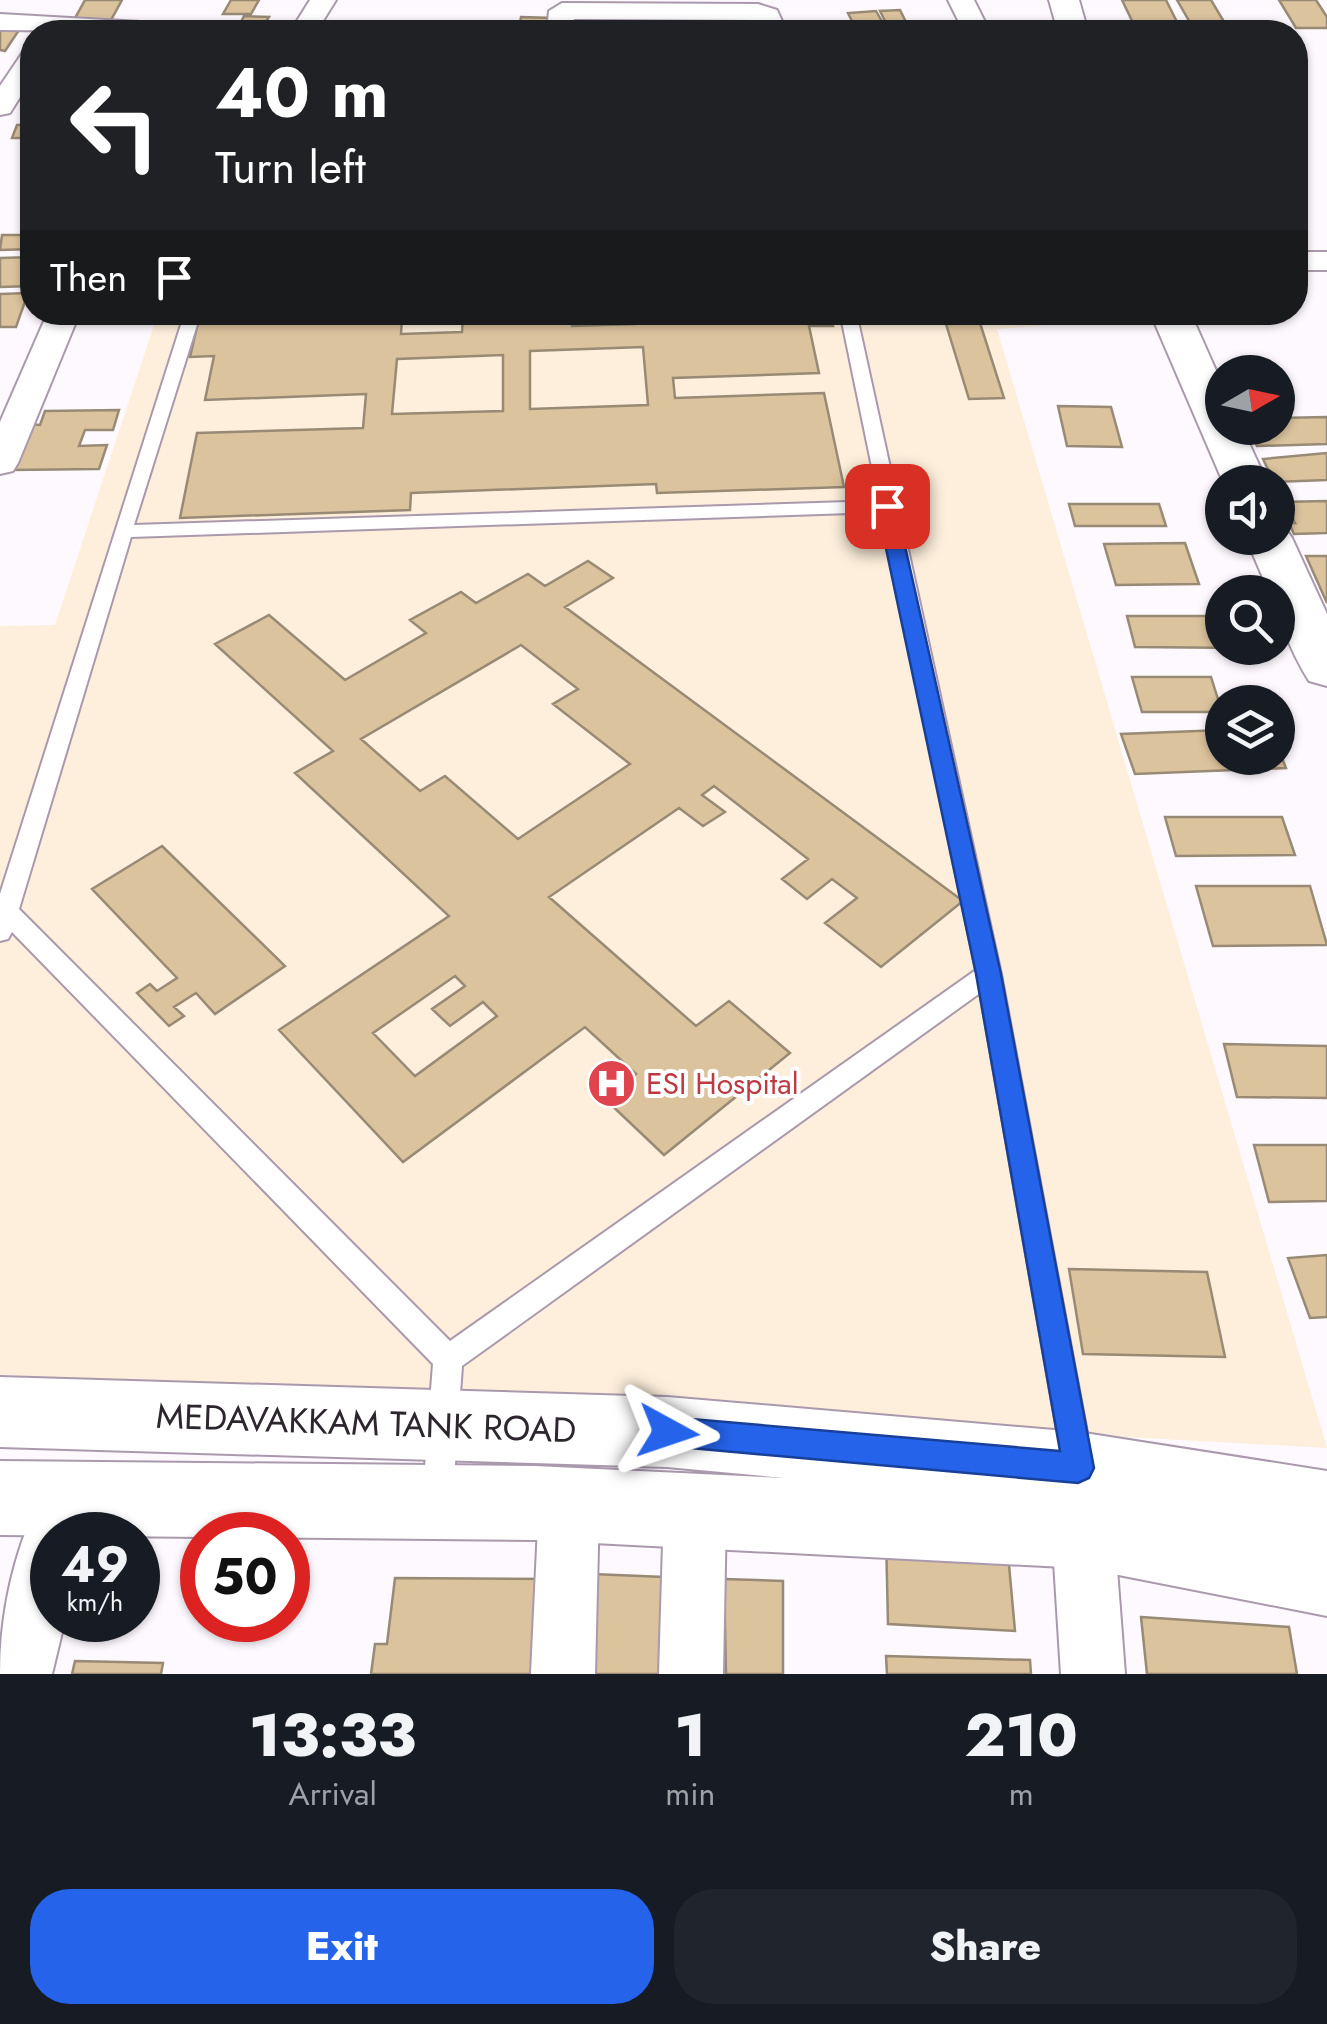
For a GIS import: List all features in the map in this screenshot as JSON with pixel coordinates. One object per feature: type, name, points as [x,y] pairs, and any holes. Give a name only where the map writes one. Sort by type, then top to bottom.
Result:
[{"type":"main road","points":[[1176,325],[1238,465]]},
{"type":"main road","points":[[1277,555],[1327,669]]},
{"type":"main road","name":"MEDAVAKKAM TANK ROAD","points":[[0,1412],[447,1393],[1081,1499],[1327,1578]]},
{"type":"main road","name":"MEDAVAKKAM TANK ROAD","points":[[160,1513],[437,1502],[695,1511],[1081,1499],[1327,1508]]},
{"type":"street","points":[[561,20],[562,11],[601,11],[758,12],[768,15],[770,20]]},
{"type":"street","points":[[29,20],[58,18]]},
{"type":"street","points":[[0,110],[20,78]]},
{"type":"street","points":[[0,463],[58,325]]},
{"type":"street","points":[[1081,1499],[1093,1674]]},
{"type":"street","points":[[564,1674],[568,1505]]},
{"type":"street","points":[[691,1674],[695,1511]]},
{"type":"street","points":[[20,1674],[30,1603]]},
{"type":"lane","points":[[189,325],[3,922],[447,1393]]},
{"type":"lane","points":[[851,325],[988,974],[1081,1499]]},
{"type":"lane","points":[[123,530],[887,506]]},
{"type":"lane","points":[[437,1502],[447,1393],[988,974]]},
{"type":"shaded area","name":"ESI Hospital","points":[[154,325],[1050,325],[997,329],[1327,1448],[0,1375],[0,626],[55,625]]},
{"type":"building","points":[[85,0],[122,0],[111,20],[74,20]]},
{"type":"building","points":[[231,0],[259,0],[251,14],[223,14]]},
{"type":"building","points":[[1122,0],[1166,0],[1176,20],[1132,20]]},
{"type":"building","points":[[1177,0],[1211,0],[1223,20],[1189,20]]},
{"type":"building","points":[[1279,0],[1316,0],[1327,17],[1327,28],[1308,28],[1308,20],[1291,20]]},
{"type":"building","points":[[900,10],[905,20],[884,20],[880,11]]},
{"type":"building","points":[[876,11],[881,20],[852,20],[848,13]]},
{"type":"building","points":[[627,15],[654,15],[654,20],[627,20]]},
{"type":"building","points":[[244,16],[269,17],[267,20],[242,20]]},
{"type":"building","points":[[579,16],[606,16],[606,20],[579,20]]},
{"type":"building","points":[[521,17],[553,18],[553,20],[521,20]]},
{"type":"building","points":[[0,30],[19,30],[5,51],[0,50]]},
{"type":"building","points":[[17,125],[20,125],[20,138],[12,138]]},
{"type":"building","points":[[2,235],[20,235],[20,249],[0,250]]},
{"type":"building","points":[[20,257],[20,286],[0,287],[0,258]]},
{"type":"building","points":[[20,293],[16,327],[0,327],[0,294]]},
{"type":"building","points":[[197,325],[402,325],[401,334],[462,332],[462,325],[833,325],[809,326],[819,373],[673,378],[675,398],[824,393],[844,487],[657,493],[656,484],[411,493],[410,510],[180,518],[197,433],[363,428],[366,394],[205,400],[214,356],[190,357]],"holes":[[[643,347],[648,405],[530,409],[530,351]],[[503,355],[503,411],[392,414],[397,359]]]},
{"type":"building","points":[[946,325],[981,325],[1004,398],[969,399]]},
{"type":"building","points":[[1058,406],[1111,407],[1122,447],[1067,446]]},
{"type":"building","points":[[119,410],[113,430],[85,430],[79,446],[107,445],[99,469],[11,470],[29,424],[40,425],[45,411]]},
{"type":"building","points":[[1327,417],[1327,444],[1295,445],[1295,418]]},
{"type":"building","points":[[1327,453],[1327,480],[1295,481],[1295,465],[1266,465],[1263,459]]},
{"type":"building","points":[[1327,501],[1327,533],[1295,534],[1295,502]]},
{"type":"building","points":[[1069,504],[1159,504],[1166,526],[1075,526]]},
{"type":"building","points":[[1185,543],[1199,584],[1116,585],[1104,544]]},
{"type":"building","points":[[1306,556],[1327,556],[1327,603]]},
{"type":"building","points":[[588,561],[613,578],[565,607],[963,901],[881,967],[825,923],[857,898],[832,879],[807,899],[782,879],[808,859],[714,786],[702,795],[725,812],[703,826],[679,808],[549,897],[696,1026],[729,1001],[790,1053],[664,1155],[604,1098],[636,1074],[585,1027],[403,1162],[279,1030],[449,916],[295,773],[333,751],[215,644],[269,615],[345,680],[426,633],[410,620],[461,592],[476,603],[528,574],[545,586]],"holes":[[[521,645],[578,689],[553,704],[630,764],[518,839],[445,776],[420,791],[361,739]],[[455,976],[465,986],[432,1009],[450,1026],[483,1002],[497,1016],[415,1076],[373,1033]]]},
{"type":"building","points":[[1127,616],[1205,616],[1205,648],[1135,647]]},
{"type":"building","points":[[1132,677],[1211,677],[1214,685],[1205,685],[1205,712],[1142,712]]},
{"type":"building","points":[[1205,731],[1205,771],[1135,774],[1121,734]]},
{"type":"building","points":[[1165,817],[1282,817],[1295,855],[1176,856]]},
{"type":"building","points":[[162,846],[285,966],[215,1014],[196,993],[174,1007],[184,1016],[169,1026],[137,993],[150,984],[157,991],[177,978],[92,889]]},
{"type":"building","points":[[1196,886],[1310,886],[1327,945],[1213,946]]},
{"type":"building","points":[[1224,1044],[1327,1046],[1327,1098],[1237,1097]]},
{"type":"building","points":[[1254,1145],[1327,1145],[1327,1201],[1269,1202]]},
{"type":"building","points":[[1327,1255],[1327,1317],[1310,1318],[1288,1258]]},
{"type":"building","points":[[1069,1269],[1207,1272],[1225,1357],[1083,1354]]},
{"type":"building","points":[[886,1536],[1007,1543],[1015,1631],[888,1624]]},
{"type":"building","points":[[592,1574],[664,1577],[661,1674],[585,1674]]},
{"type":"building","points":[[395,1578],[554,1579],[549,1674],[371,1674],[375,1644],[387,1644]]},
{"type":"building","points":[[724,1579],[783,1581],[783,1674],[726,1674]]},
{"type":"building","points":[[1141,1617],[1289,1627],[1297,1674],[1147,1674]]},
{"type":"building","points":[[886,1656],[1030,1660],[1031,1674],[887,1674]]},
{"type":"building","points":[[75,1661],[163,1663],[161,1674],[72,1674]]},
{"type":"place","name":"ESI Hospital","points":[[611,1084]]},
{"type":"route","points":[[668,1432],[1078,1468],[988,974],[887,506]]}]
